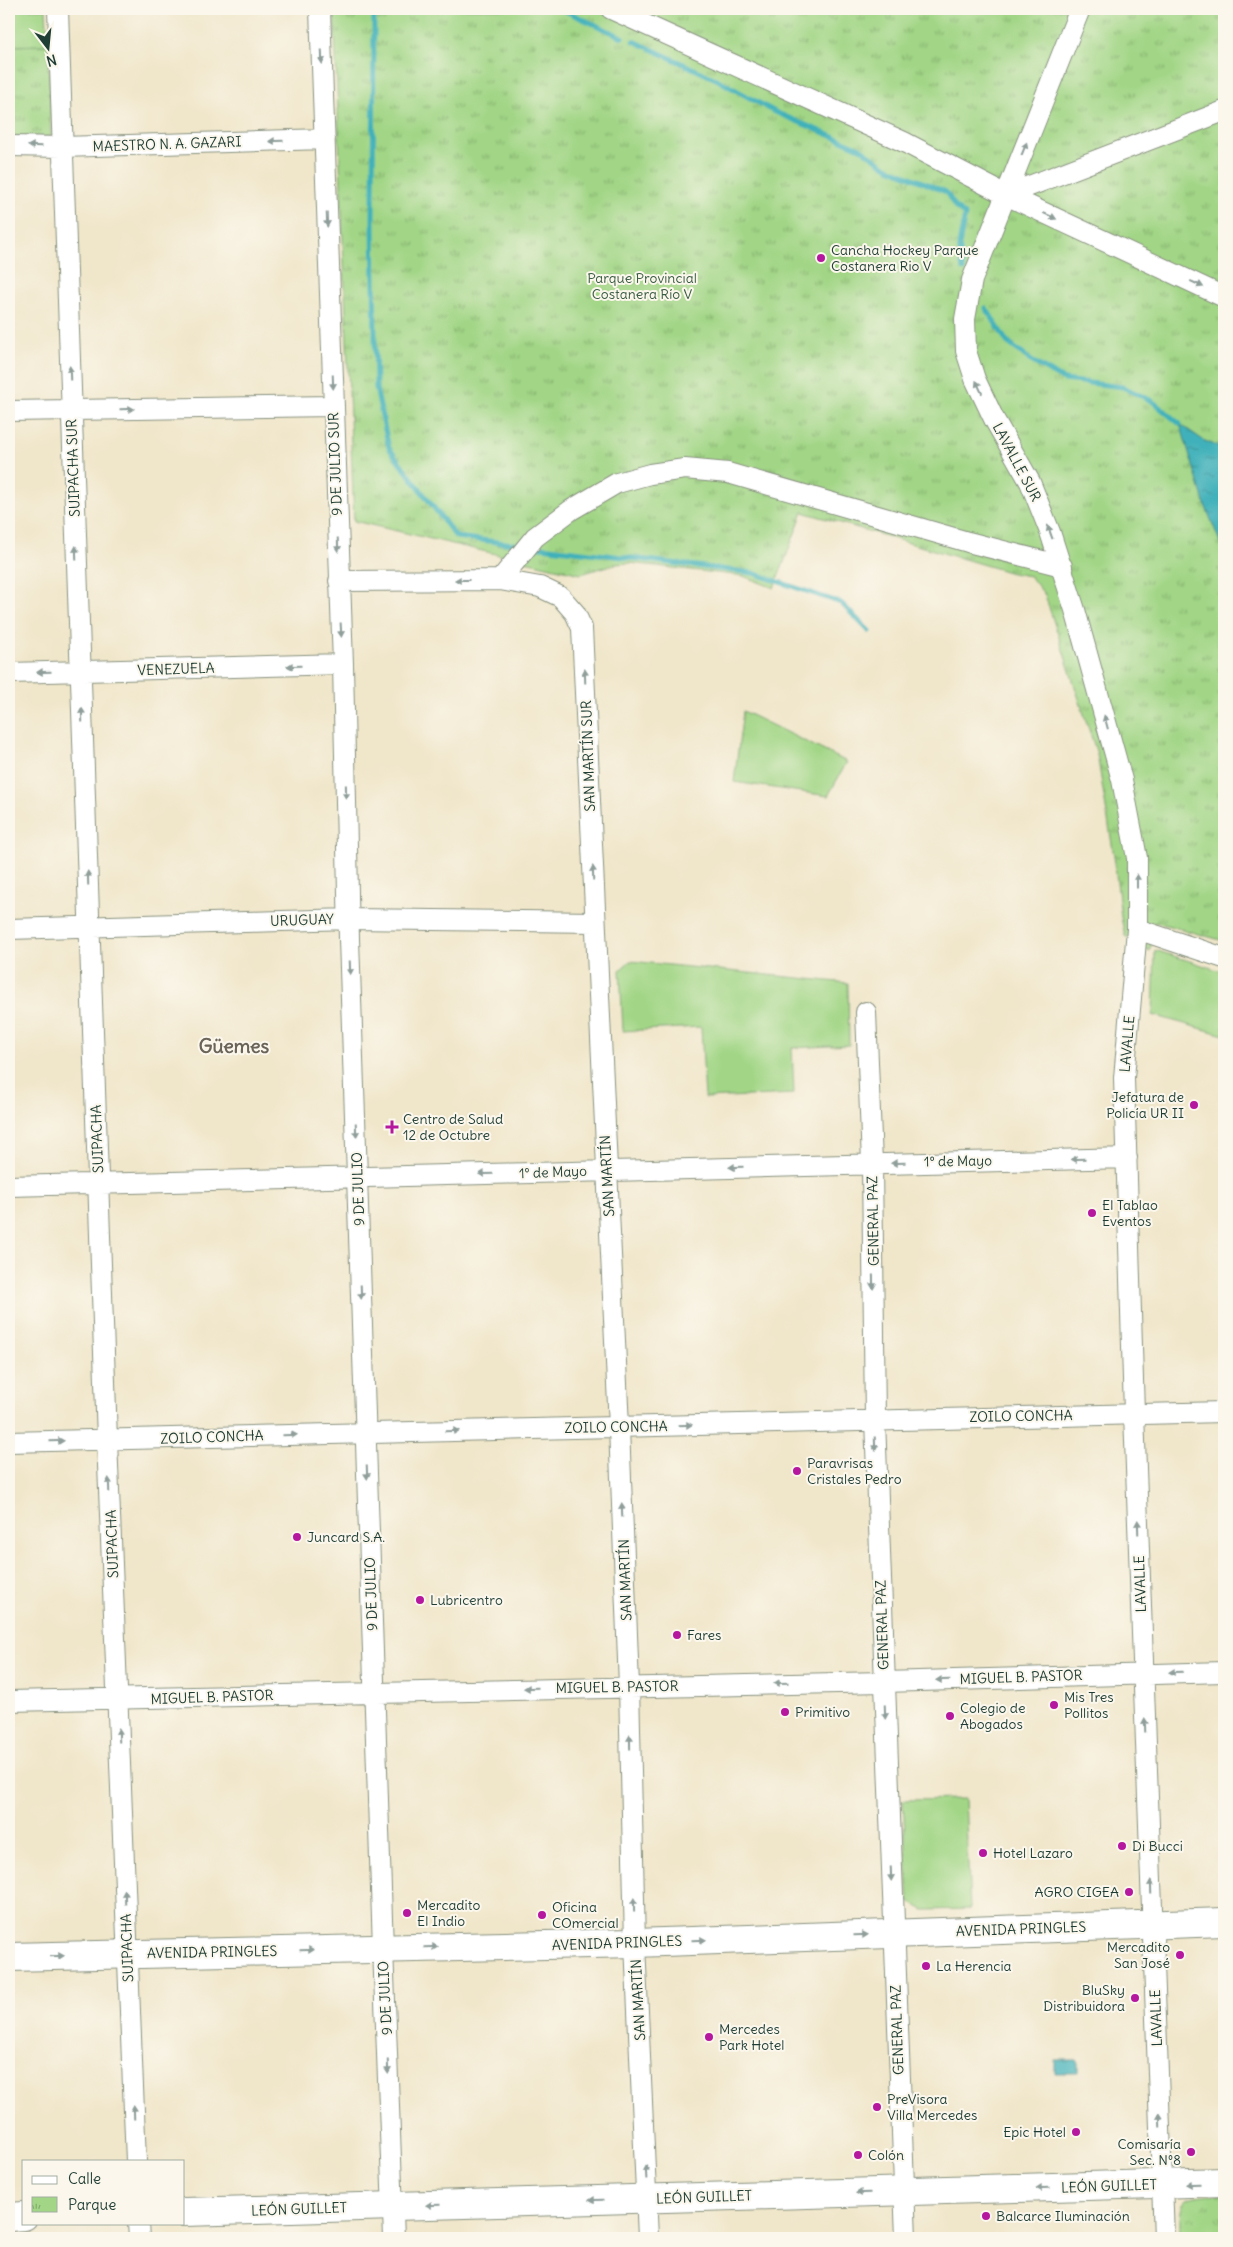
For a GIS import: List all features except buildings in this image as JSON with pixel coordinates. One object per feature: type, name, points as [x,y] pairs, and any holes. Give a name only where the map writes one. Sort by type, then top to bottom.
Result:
[{"type":"main road","name":"AVENIDA PRINGLES","points":[[9,1957],[635,1943],[1224,1922]]},
{"type":"main road","name":"LEÓN GUILLET","points":[[185,2212],[1224,2182]]},
{"type":"main road","points":[[9,2217],[22,2216]]},
{"type":"street","name":"SUIPACHA SUR","points":[[58,9],[90,926]]},
{"type":"street","name":"9 DE JULIO SUR","points":[[320,9],[343,664],[349,919]]},
{"type":"street","points":[[611,9],[904,142],[1006,195],[1224,297]]},
{"type":"street","name":"LAVALLE SUR","points":[[1080,9],[972,280],[965,319],[966,351],[975,379],[994,419],[1039,502],[1062,566],[1104,713],[1130,817],[1137,858],[1136,929]]},
{"type":"street","points":[[1006,195],[1224,111]]},
{"type":"street","name":"MAESTRO N. A. GAZARI","points":[[9,146],[62,147],[325,139]]},
{"type":"street","points":[[9,411],[334,406]]},
{"type":"street","points":[[339,581],[500,580],[519,554],[535,537],[571,510],[617,483],[650,474],[685,469],[728,473],[968,542],[1062,566]]},
{"type":"street","name":"SAN MARTÍN SUR","points":[[500,580],[540,587],[561,597],[575,613],[582,628],[595,922]]},
{"type":"street","name":"VENEZUELA","points":[[9,673],[343,664]]},
{"type":"street","name":"URUGUAY","points":[[9,929],[349,919],[595,922]]},
{"type":"street","name":"9 DE JULIO","points":[[349,919],[394,2238]]},
{"type":"street","name":"SAN MARTÍN","points":[[595,922],[620,1427],[635,1943],[648,2238]]},
{"type":"street","name":"SUIPACHA","points":[[90,926],[107,1440],[136,2160]]},
{"type":"street","points":[[1136,929],[1224,958]]},
{"type":"street","name":"LAVALLE","points":[[1136,929],[1124,1078],[1134,1414],[1164,2238]]},
{"type":"street","name":"GENERAL PAZ","points":[[866,1012],[872,1163],[875,1420],[906,2238]]},
{"type":"street","name":"1º de Mayo","points":[[9,1186],[1127,1158]]},
{"type":"street","name":"ZOILO CONCHA","points":[[9,1442],[1224,1412]]},
{"type":"street","name":"MIGUEL B. PASTOR","points":[[9,1701],[118,1700],[629,1686],[884,1682],[1224,1672]]},
{"type":"street","points":[[138,2224],[139,2238]]},
{"type":"green space","points":[[9,9],[46,9],[48,45],[9,46]]},
{"type":"green space","name":"Parque Provincial Costanera Río V","points":[[334,9],[1224,9],[1224,941],[1155,922],[1150,951],[1125,936],[1097,754],[1045,595],[1030,576],[1012,573],[803,512],[774,588],[743,576],[630,563],[615,564],[581,574],[354,521]]},
{"type":"green space","points":[[48,45],[51,137],[9,136],[9,46]]},
{"type":"green space","points":[[743,711],[847,762],[828,796],[734,782]]},
{"type":"green space","points":[[1155,950],[1224,972],[1224,1035],[1153,1015]]},
{"type":"green space","points":[[630,961],[848,983],[849,1045],[792,1048],[794,1094],[705,1098],[701,1027],[623,1031],[620,970]]},
{"type":"green space","points":[[965,1799],[970,1909],[924,1910],[909,1902],[903,1800]]},
{"type":"green space","points":[[1224,2193],[1224,2238],[1180,2238],[1182,2205],[1186,2200],[1199,2195]]},
{"type":"water","points":[[1180,424],[1203,440],[1224,449],[1224,552],[1205,505]]},
{"type":"water","points":[[1055,2060],[1078,2060],[1078,2073],[1055,2073]]},
{"type":"waterway","points":[[374,9],[373,227],[376,388],[389,448],[456,537],[522,545]]},
{"type":"waterway","points":[[561,9],[622,37]]},
{"type":"waterway","points":[[634,41],[718,80],[775,112],[860,148],[887,167],[946,192],[956,208],[965,215],[959,245],[963,270]]},
{"type":"waterway","points":[[986,308],[1007,342],[1033,362],[1064,380],[1123,387],[1152,401],[1180,424]]},
{"type":"waterway","points":[[533,546],[753,573],[841,603],[869,631]]},
{"type":"place","name":"Cancha Hockey Parque Costanera Rio V","points":[[821,258]]},
{"type":"place","name":"Jefatura de Policía UR II","points":[[1194,1105]]},
{"type":"place","name":"Centro de Salud 12 de Octubre","points":[[392,1127]]},
{"type":"place","name":"El Tablao Eventos","points":[[1092,1213]]},
{"type":"place","name":"Paravrisas Cristales Pedro","points":[[797,1471]]},
{"type":"place","name":"Juncard S.A.","points":[[297,1537]]},
{"type":"place","name":"Lubricentro","points":[[420,1600]]},
{"type":"place","name":"Fares","points":[[677,1635]]},
{"type":"place","name":"Mis Tres Pollitos","points":[[1054,1705]]},
{"type":"place","name":"Primitivo","points":[[785,1712]]},
{"type":"place","name":"Colegio de Abogados","points":[[950,1716]]},
{"type":"place","name":"Di Bucci","points":[[1122,1846]]},
{"type":"place","name":"Hotel Lazaro","points":[[983,1853]]},
{"type":"place","name":"AGRO CIGEA","points":[[1129,1892]]},
{"type":"place","name":"Mercadito El Indio","points":[[407,1913]]},
{"type":"place","name":"Oficina COmercial","points":[[542,1915]]},
{"type":"place","name":"Mercadito San José","points":[[1180,1955]]},
{"type":"place","name":"La Herencia","points":[[926,1966]]},
{"type":"place","name":"BluSky Distribuidora","points":[[1135,1998]]},
{"type":"place","name":"Mercedes Park Hotel","points":[[709,2037]]},
{"type":"place","name":"PreVisora Villa Mercedes","points":[[877,2107]]},
{"type":"place","name":"Epic Hotel","points":[[1076,2132]]},
{"type":"place","name":"Comisaría Sec. Nº8","points":[[1191,2152]]},
{"type":"place","name":"Colón","points":[[858,2155]]},
{"type":"place","name":"Balcarce Iluminación","points":[[986,2216]]},
{"type":"district","name":"Güemes","points":[[234,1046]]}]
